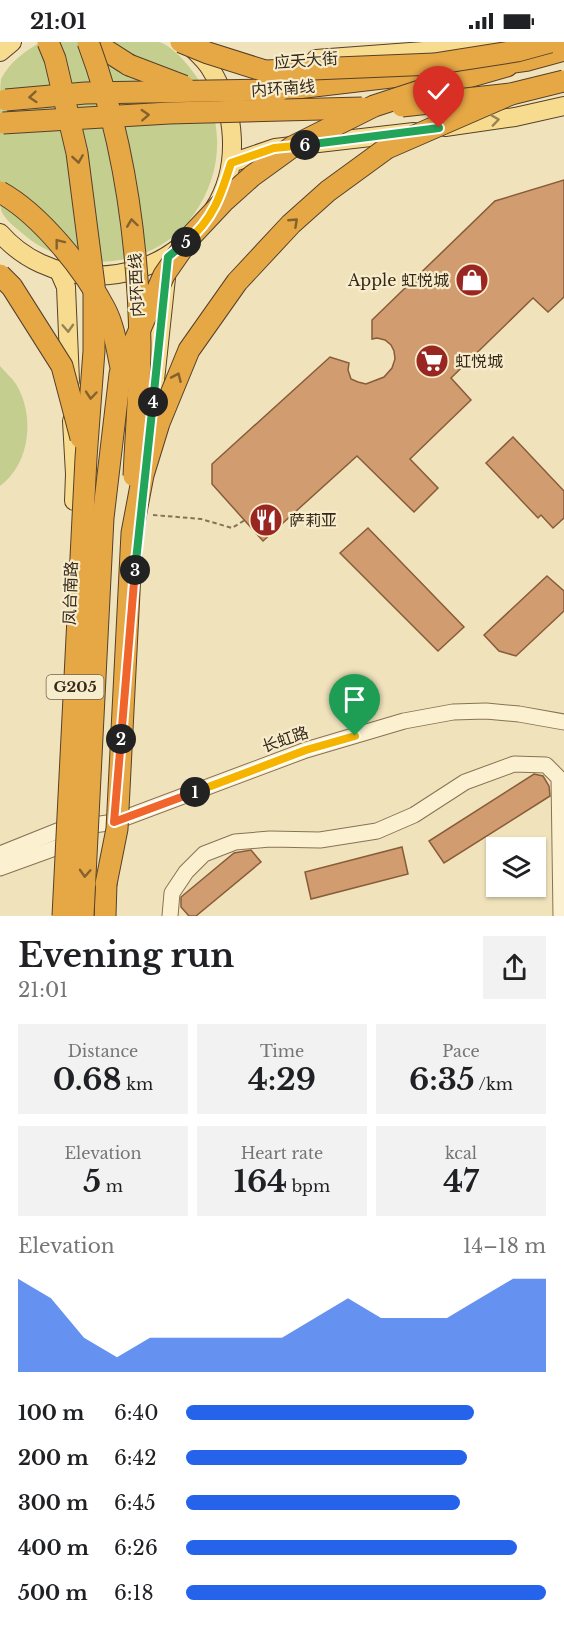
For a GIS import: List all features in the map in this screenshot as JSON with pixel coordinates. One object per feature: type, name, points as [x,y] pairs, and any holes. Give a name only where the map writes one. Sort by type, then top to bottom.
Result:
[{"type":"highway","name":"G205","points":[[48,42],[55,59],[77,153],[94,285],[94,351],[86,458]]},
{"type":"highway","points":[[90,42],[129,64],[234,103],[288,110]]},
{"type":"highway","name":"内环西线","points":[[90,42],[121,156],[133,229],[140,344],[136,524]]},
{"type":"highway","points":[[181,42],[265,71],[435,64],[516,51],[550,42]]},
{"type":"highway","name":"内环南线","points":[[0,101],[85,93],[280,90],[528,60],[564,50]]},
{"type":"highway","points":[[83,916],[106,479],[120,374],[164,275],[191,236],[223,202],[252,176],[292,147],[374,106],[528,60]]},
{"type":"highway","name":"内环南线","points":[[0,124],[127,115],[403,106],[511,93],[564,81]]},
{"type":"highway","points":[[106,884],[117,829],[136,524],[143,475],[159,423],[189,350],[237,282],[291,224],[357,168],[387,148],[511,93]]},
{"type":"highway","points":[[0,192],[30,213],[52,235],[105,310],[114,334],[126,389],[115,482],[101,834],[106,884],[105,916]]},
{"type":"highway","points":[[0,275],[12,287],[40,328],[62,366],[86,458]]},
{"type":"highway","name":"凤台南路","points":[[63,916],[86,458]]},
{"type":"main road","points":[[0,233],[8,242],[32,259],[59,271],[96,277],[133,272],[168,257],[198,232],[219,200],[231,163],[232,129],[225,96],[209,66],[187,42]]},
{"type":"main road","name":"应天大街","points":[[209,66],[419,53],[511,42]]},
{"type":"main road","points":[[231,163],[274,148],[362,139],[515,117],[564,106]]},
{"type":"main road","points":[[111,916],[114,822],[136,524],[168,257]]},
{"type":"main road","name":"凤台南路","points":[[54,916],[75,474],[66,287],[59,271]]},
{"type":"street","name":"长虹路","points":[[59,839],[114,822],[306,750],[404,721],[453,712],[486,711],[564,722]]},
{"type":"street","points":[[170,916],[172,892],[186,872],[204,854],[235,842],[270,839],[320,840],[377,831],[414,815],[465,782],[514,764],[546,765],[559,778],[561,916]]},
{"type":"street","points":[[0,854],[59,839]]},
{"type":"street","points":[[0,868],[59,839]]},
{"type":"path","points":[[136,524],[201,519],[232,528],[245,520]]},
{"type":"green space","points":[[41,42],[159,42],[168,46],[180,57],[202,85],[215,121],[216,159],[212,178],[194,214],[178,233],[158,247],[136,256],[112,261],[88,261],[64,256],[42,247],[16,228],[2,213],[0,193],[1,79],[18,58]]},
{"type":"green space","points":[[0,366],[16,384],[22,396],[26,410],[27,438],[18,465],[0,486]]},
{"type":"building","name":"虹悦城","points":[[564,180],[564,297],[548,312],[533,298],[451,378],[471,400],[410,459],[438,488],[414,512],[357,456],[263,541],[212,484],[212,464],[330,357],[349,363],[348,370],[351,379],[358,382],[366,384],[384,377],[392,368],[395,359],[394,351],[385,340],[372,339],[372,320],[495,201]]},
{"type":"building","points":[[513,437],[564,491],[564,518],[553,528],[541,515],[538,518],[486,463]]},
{"type":"building","points":[[368,528],[464,627],[438,651],[340,553]]},
{"type":"building","points":[[547,576],[564,591],[564,611],[516,656],[499,651],[484,635]]},
{"type":"building","points":[[534,774],[543,776],[549,786],[550,796],[444,863],[429,841]]},
{"type":"building","points":[[402,847],[408,874],[311,899],[305,872]]},
{"type":"building","points":[[251,850],[261,862],[196,916],[189,916],[181,907],[181,897],[234,853]]},
{"type":"place","name":"Apple 虹悦城","points":[[472,280]]},
{"type":"place","name":"虹悦城","points":[[432,361]]},
{"type":"place","name":"萨莉亚","points":[[266,520]]},
{"type":"route","points":[[355,736],[306,750],[114,822],[134,582],[168,257],[198,232],[219,200],[231,163],[274,148],[439,128]]}]
